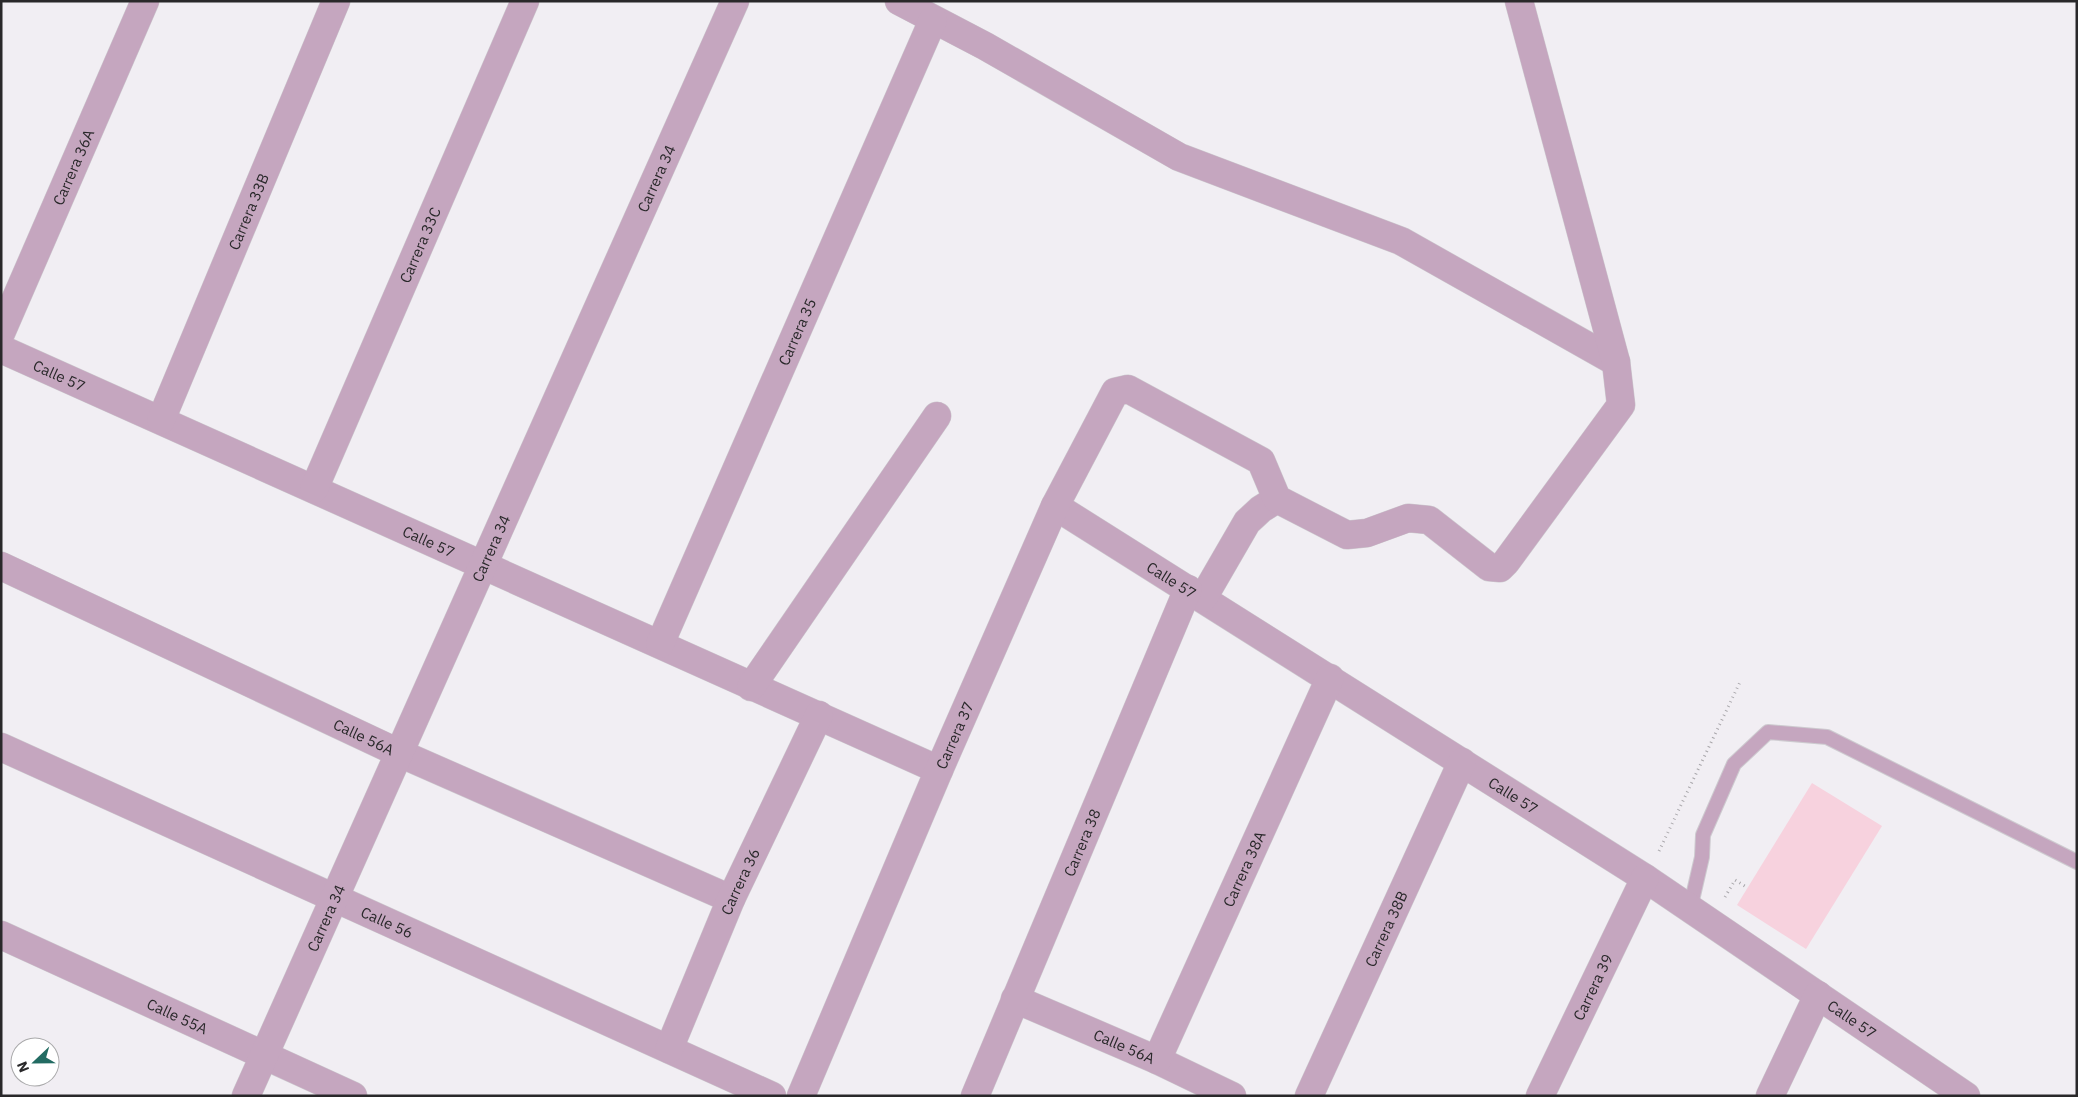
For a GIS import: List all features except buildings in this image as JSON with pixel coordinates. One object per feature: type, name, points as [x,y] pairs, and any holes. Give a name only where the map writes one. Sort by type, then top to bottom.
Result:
[{"type":"street","name":"Carrera 36A","points":[[1,333],[145,1]]},
{"type":"street","name":"Carrera 33B","points":[[161,420],[336,1]]},
{"type":"street","name":"Carrera 33C","points":[[314,489],[525,1]]},
{"type":"street","name":"Carrera 34","points":[[246,1096],[735,1]]},
{"type":"street","points":[[899,1],[985,46],[1179,157],[1402,241],[1616,362]]},
{"type":"street","points":[[1277,499],[1347,535],[1367,533],[1408,518],[1429,520],[1489,567],[1500,568],[1621,406],[1616,362],[1519,1]]},
{"type":"street","name":"Carrera 35","points":[[660,644],[934,20]]},
{"type":"street","name":"Calle 57","points":[[1,349],[939,770]]},
{"type":"street","name":"Carrera 37","points":[[801,1096],[939,770],[1055,506],[1115,392],[1128,389],[1261,461],[1277,499]]},
{"type":"street","points":[[750,686],[937,416]]},
{"type":"street","name":"Carrera 38","points":[[975,1096],[1015,999],[1195,594],[1247,522],[1261,508],[1277,499]]},
{"type":"street","name":"Calle 57","points":[[1055,506],[1645,878],[1966,1096]]},
{"type":"street","name":"Calle 56A","points":[[1,566],[399,753],[731,898]]},
{"type":"street","name":"Carrera 38A","points":[[1158,1060],[1330,678]]},
{"type":"street","name":"Carrera 36","points":[[669,1049],[731,898],[819,715]]},
{"type":"street","name":"Calle 56","points":[[1,747],[772,1096]]},
{"type":"street","name":"Carrera 38B","points":[[1309,1096],[1462,762]]},
{"type":"street","name":"Carrera 39","points":[[1540,1096],[1645,878]]},
{"type":"street","name":"Calle 55A","points":[[1,935],[353,1096]]},
{"type":"street","points":[[1770,1096],[1818,995]]},
{"type":"street","name":"Calle 56A","points":[[1015,999],[1158,1060],[1232,1096]]},
{"type":"lane","points":[[1690,909],[1702,857],[1704,836],[1734,764],[1768,732],[1827,737],[2077,862]]},
{"type":"path","points":[[1645,878],[1741,680]]},
{"type":"shaded area","points":[[1812,783],[1882,826],[1806,949],[1737,905]]}]
